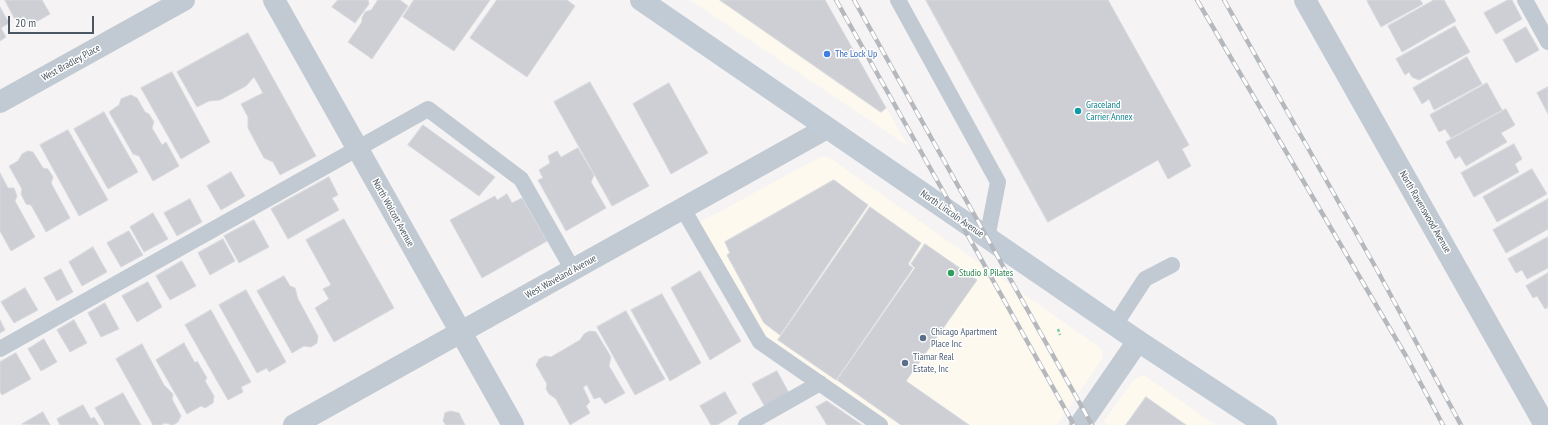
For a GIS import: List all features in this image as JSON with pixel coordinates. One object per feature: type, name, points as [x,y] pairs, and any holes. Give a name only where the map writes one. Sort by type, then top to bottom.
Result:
[{"type":"main road","name":"North Lincoln Avenue","points":[[641,0],[1138,341],[1266,425]]},
{"type":"street","name":"West Bradley Place","points":[[0,102],[184,0]]},
{"type":"street","name":"North Wolcott Avenue","points":[[274,0],[513,425]]},
{"type":"street","name":"North Ravenswood Avenue","points":[[1305,0],[1546,425]]},
{"type":"street","name":"West Waveland Avenue","points":[[294,425],[827,128]]},
{"type":"street","points":[[1080,425],[1138,341]]},
{"type":"lane","points":[[898,0],[998,182],[988,238]]},
{"type":"lane","points":[[1524,0],[1548,42]]},
{"type":"lane","points":[[0,348],[358,150],[428,109],[521,179],[573,270]]},
{"type":"lane","points":[[683,209],[760,342],[880,425]]},
{"type":"lane","points":[[1115,325],[1145,279],[1172,265]]},
{"type":"lane","points":[[746,425],[820,383]]},
{"type":"path","points":[[1058,329],[1060,336]]},
{"type":"shaded area","name":"The Lock Up","points":[[690,0],[825,0],[908,146]]},
{"type":"shaded area","points":[[820,157],[828,157],[834,161],[1103,351],[1102,359],[1057,425],[880,425],[760,342],[693,226]]},
{"type":"shaded area","points":[[1144,375],[1215,425],[1107,425],[1104,421],[1132,382],[1138,377]]},
{"type":"building","points":[[5,0],[42,0],[50,14],[29,26],[24,16],[16,21]]},
{"type":"building","points":[[338,0],[368,0],[369,4],[355,23],[332,7]]},
{"type":"building","points":[[378,0],[400,0],[408,6],[372,59],[348,42],[362,22],[365,12],[371,10]]},
{"type":"building","points":[[414,0],[490,0],[454,51],[403,17]]},
{"type":"building","points":[[497,0],[567,0],[575,6],[527,77],[470,38]]},
{"type":"building","name":"The Lock Up","points":[[720,0],[825,0],[886,108],[881,112]]},
{"type":"building","name":"Graceland Carrier Annex","points":[[926,0],[1108,0],[1189,145],[1182,149],[1191,166],[1168,179],[1158,160],[1048,222]]},
{"type":"building","points":[[1420,0],[1423,4],[1381,27],[1367,1]]},
{"type":"building","points":[[1434,0],[1444,0],[1456,21],[1402,52],[1388,26]]},
{"type":"building","points":[[1508,0],[1512,0],[1522,19],[1496,34],[1484,13]]},
{"type":"building","points":[[0,7],[9,23],[1,28],[6,37],[0,41]]},
{"type":"building","points":[[1455,26],[1470,52],[1419,80],[1412,77],[1409,72],[1405,75],[1396,59]]},
{"type":"building","points":[[1526,27],[1539,50],[1516,63],[1503,40]]},
{"type":"building","points":[[248,33],[316,156],[280,175],[273,162],[264,158],[248,128],[248,117],[241,104],[263,93],[254,77],[246,86],[220,100],[209,101],[197,107],[177,72]]},
{"type":"building","points":[[1467,57],[1482,84],[1434,110],[1429,99],[1422,104],[1413,88]]},
{"type":"building","points":[[172,72],[210,142],[181,159],[141,88]]},
{"type":"building","points":[[590,82],[649,186],[612,206],[554,102]]},
{"type":"building","points":[[669,83],[708,153],[671,174],[633,104]]},
{"type":"building","points":[[1487,83],[1502,110],[1451,138],[1445,129],[1439,132],[1430,115]]},
{"type":"building","points":[[1548,87],[1548,114],[1537,93]]},
{"type":"building","points":[[131,95],[137,98],[145,112],[149,114],[154,122],[152,128],[162,145],[166,142],[179,166],[153,181],[139,156],[133,154],[109,112],[119,105],[121,99]]},
{"type":"building","points":[[1506,109],[1515,125],[1501,133],[1507,142],[1466,166],[1460,156],[1455,159],[1446,142]]},
{"type":"building","points":[[104,112],[138,172],[108,189],[74,129]]},
{"type":"building","points":[[423,125],[495,177],[479,196],[408,145]]},
{"type":"building","points":[[68,130],[108,200],[79,216],[40,145]]},
{"type":"building","points":[[1514,144],[1522,159],[1515,164],[1519,172],[1474,197],[1461,173]]},
{"type":"building","points":[[578,148],[594,175],[591,182],[606,208],[566,231],[538,180],[543,178],[539,170],[550,163],[548,156],[557,151],[561,157]]},
{"type":"building","points":[[28,151],[33,152],[43,168],[48,169],[53,177],[51,183],[70,218],[46,232],[31,205],[26,204],[21,194],[22,189],[9,166],[18,161],[22,154]]},
{"type":"building","points":[[1532,169],[1547,194],[1497,222],[1483,197]]},
{"type":"building","points":[[231,172],[245,196],[221,210],[207,186]]},
{"type":"building","points":[[0,173],[8,188],[14,188],[17,196],[15,201],[35,237],[11,251],[0,231]]},
{"type":"building","points":[[329,177],[338,195],[332,198],[339,210],[288,239],[271,209]]},
{"type":"building","points":[[834,180],[868,205],[780,335],[764,323],[727,255],[730,253],[725,242]]},
{"type":"building","points":[[507,194],[512,203],[522,198],[547,241],[482,278],[450,220],[495,196],[497,200]]},
{"type":"building","points":[[190,199],[202,222],[177,236],[164,213]]},
{"type":"building","points":[[1548,199],[1548,229],[1506,253],[1493,230]]},
{"type":"building","points":[[870,207],[921,243],[908,264],[913,268],[836,380],[778,340]]},
{"type":"building","points":[[153,213],[168,239],[144,252],[130,227]]},
{"type":"building","points":[[344,219],[394,308],[334,342],[315,308],[329,299],[323,289],[331,285],[306,240]]},
{"type":"building","points":[[254,220],[269,247],[239,263],[224,236]]},
{"type":"building","points":[[129,231],[143,255],[121,267],[107,243]]},
{"type":"building","points":[[1548,237],[1548,268],[1527,279],[1522,270],[1516,273],[1508,259]]},
{"type":"building","points":[[223,239],[235,261],[210,275],[198,253]]},
{"type":"building","points":[[925,244],[977,280],[906,381],[969,425],[901,425],[837,380],[915,268],[911,264]]},
{"type":"building","points":[[93,247],[107,272],[82,286],[69,262]]},
{"type":"building","points":[[182,261],[196,286],[170,300],[156,276]]},
{"type":"building","points":[[61,269],[73,292],[57,301],[44,278]]},
{"type":"building","points":[[700,271],[741,341],[710,360],[671,288]]},
{"type":"building","points":[[1548,273],[1548,307],[1545,309],[1537,296],[1533,298],[1526,286]]},
{"type":"building","points":[[284,276],[290,286],[295,288],[298,299],[318,336],[317,343],[311,347],[304,346],[292,353],[257,291]]},
{"type":"building","points":[[148,282],[162,307],[137,322],[122,296]]},
{"type":"building","points":[[25,288],[38,310],[14,323],[1,302]]},
{"type":"building","points":[[246,290],[286,362],[269,372],[267,368],[257,373],[219,305]]},
{"type":"building","points":[[662,294],[701,363],[670,381],[631,310]]},
{"type":"building","points":[[105,303],[119,329],[101,337],[88,313]]},
{"type":"building","points":[[211,310],[251,382],[241,387],[243,392],[228,400],[185,325]]},
{"type":"building","points":[[626,311],[665,379],[635,395],[597,327]]},
{"type":"building","points":[[0,320],[5,330],[0,333]]},
{"type":"building","points":[[74,320],[87,343],[70,352],[57,330]]},
{"type":"building","points":[[590,331],[596,332],[611,357],[609,366],[625,393],[605,404],[600,397],[594,399],[587,385],[583,387],[590,402],[586,406],[590,413],[570,425],[556,399],[549,394],[546,389],[547,384],[536,365],[539,359],[545,356],[551,357],[580,340],[584,334]]},
{"type":"building","points":[[44,339],[57,362],[41,371],[28,349]]},
{"type":"building","points":[[184,343],[195,363],[197,361],[207,378],[205,381],[214,396],[213,403],[205,408],[201,406],[187,414],[156,360]]},
{"type":"building","points":[[142,344],[164,385],[173,394],[172,399],[181,416],[178,422],[173,425],[165,423],[161,425],[153,425],[116,359]]},
{"type":"building","points":[[16,353],[31,379],[2,395],[0,392],[0,362]]},
{"type":"building","points":[[777,371],[789,393],[765,407],[752,384]]},
{"type":"building","points":[[725,392],[737,413],[717,425],[711,425],[700,406]]},
{"type":"building","points":[[123,393],[141,425],[105,425],[95,408]]},
{"type":"building","points":[[1146,397],[1186,425],[1126,425]]},
{"type":"building","points":[[827,401],[862,425],[827,425],[816,407]]},
{"type":"building","points":[[83,405],[91,419],[94,417],[99,425],[60,425],[57,419]]},
{"type":"building","points":[[451,411],[459,413],[465,425],[446,425],[443,421],[445,413]]},
{"type":"building","points":[[43,412],[50,425],[22,424]]},
{"type":"railway","points":[[836,0],[1074,425]]},
{"type":"railway","points":[[854,0],[1092,425]]},
{"type":"railway","points":[[1197,0],[1406,356],[1443,425]]},
{"type":"railway","points":[[1224,0],[1376,268],[1461,425]]},
{"type":"place","name":"The Lock Up","points":[[827,54]]},
{"type":"place","name":"Graceland Carrier Annex","points":[[1078,111]]},
{"type":"place","name":"Studio 8 Pilates","points":[[951,273]]},
{"type":"place","name":"Chicago Apartment Place Inc","points":[[923,338]]},
{"type":"place","name":"Tiamar Real Estate, Inc","points":[[905,363]]}]
